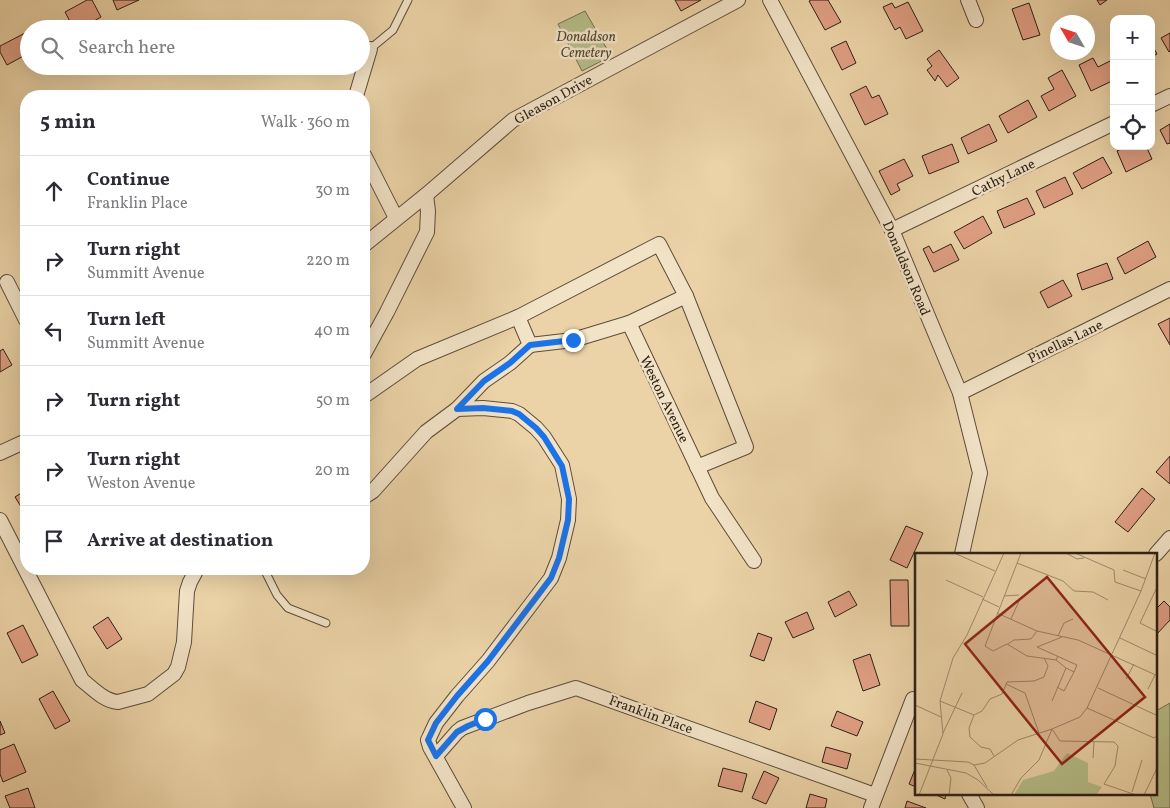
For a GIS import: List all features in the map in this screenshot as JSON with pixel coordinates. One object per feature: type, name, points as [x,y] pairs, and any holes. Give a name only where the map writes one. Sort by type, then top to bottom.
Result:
[{"type":"street","name":"Gleason Drive","points":[[370,240],[426,195],[513,120],[738,0]]},
{"type":"street","name":"Donaldson Road","points":[[770,0],[892,230],[960,393],[980,473],[962,553]]},
{"type":"street","points":[[968,0],[976,20]]},
{"type":"street","points":[[358,90],[362,75]]},
{"type":"street","points":[[1155,103],[1170,96]]},
{"type":"street","name":"Cathy Lane","points":[[892,230],[1110,125]]},
{"type":"street","points":[[370,168],[396,218]]},
{"type":"street","points":[[370,343],[427,232],[428,211],[426,195]]},
{"type":"street","points":[[370,392],[417,359],[518,317],[659,244],[686,296],[746,447],[697,467]]},
{"type":"street","points":[[7,282],[20,308]]},
{"type":"street","name":"Pinellas Lane","points":[[960,393],[1170,288]]},
{"type":"street","points":[[370,493],[426,432],[457,409],[484,381],[510,363],[530,345],[573,340],[629,323],[686,296]]},
{"type":"street","points":[[518,317],[530,345]]},
{"type":"street","name":"Weston Avenue","points":[[629,323],[712,498],[754,562]]},
{"type":"street","points":[[457,409],[483,408],[512,411],[519,414],[544,437],[562,466],[569,499],[568,520],[559,558],[551,578],[488,661],[436,723],[428,740],[464,808]]},
{"type":"street","points":[[0,453],[20,444]]},
{"type":"street","points":[[0,520],[20,559]]},
{"type":"street","points":[[1157,553],[1170,538]]},
{"type":"street","points":[[28,575],[82,680],[101,696],[118,702],[148,694],[174,674],[178,667],[184,642],[187,591],[194,575]]},
{"type":"street","name":"Franklin Place","points":[[436,756],[462,728],[528,703],[576,688],[873,801]]},
{"type":"street","points":[[873,801],[915,700]]},
{"type":"street","points":[[970,796],[977,808]]},
{"type":"lane","points":[[370,49],[393,30],[408,0]]},
{"type":"lane","points":[[267,575],[277,595],[288,608],[326,623]]},
{"type":"green space","name":"Donaldson Cemetery","points":[[585,11],[611,56],[582,71],[558,24]]},
{"type":"green space","points":[[1170,703],[1170,808],[1154,808],[1151,796],[1158,796],[1158,710]]},
{"type":"building","points":[[87,0],[92,0],[101,17],[96,20],[69,20],[65,12]]},
{"type":"building","points":[[113,0],[139,0],[117,10]]},
{"type":"building","points":[[675,0],[701,0],[681,11]]},
{"type":"building","points":[[828,0],[841,22],[825,30],[809,1]]},
{"type":"building","points":[[1097,0],[1107,0],[1100,5]]},
{"type":"building","points":[[908,2],[923,31],[906,39],[900,27],[895,30],[883,7],[892,3],[895,8]]},
{"type":"building","points":[[1029,3],[1040,35],[1023,40],[1012,9]]},
{"type":"building","points":[[1170,33],[1170,51],[1169,52],[1161,38]]},
{"type":"building","points":[[20,36],[20,58],[7,65],[0,52],[0,46]]},
{"type":"building","points":[[846,41],[856,63],[842,70],[831,48]]},
{"type":"building","points":[[939,50],[959,78],[947,87],[938,75],[935,81],[927,70],[932,66],[927,59]]},
{"type":"building","points":[[1089,60],[1094,60],[1098,67],[1110,61],[1110,82],[1091,91],[1079,65]]},
{"type":"building","points":[[1062,70],[1076,96],[1049,111],[1041,96],[1054,89],[1048,78]]},
{"type":"building","points":[[866,86],[872,98],[879,95],[888,114],[865,125],[850,94]]},
{"type":"building","points":[[1028,100],[1037,117],[1008,133],[999,116]]},
{"type":"building","points":[[989,124],[997,141],[968,154],[961,138]]},
{"type":"building","points":[[1170,124],[1170,143],[1167,144],[1160,130]]},
{"type":"building","points":[[952,144],[959,162],[929,174],[922,156]]},
{"type":"building","points":[[1148,150],[1152,159],[1126,172],[1117,151]]},
{"type":"building","points":[[1103,157],[1112,173],[1082,189],[1073,173]]},
{"type":"building","points":[[904,159],[913,176],[897,184],[900,190],[891,195],[879,171]]},
{"type":"building","points":[[1065,177],[1073,194],[1044,208],[1036,191]]},
{"type":"building","points":[[1027,198],[1035,214],[1004,228],[997,211]]},
{"type":"building","points":[[983,216],[992,233],[964,249],[954,232]]},
{"type":"building","points":[[1148,241],[1156,257],[1125,274],[1117,258]]},
{"type":"building","points":[[951,244],[959,260],[934,272],[923,249],[929,246],[933,253]]},
{"type":"building","points":[[1107,263],[1113,279],[1082,290],[1077,274]]},
{"type":"building","points":[[1063,280],[1072,296],[1048,308],[1040,292]]},
{"type":"building","points":[[1170,318],[1170,345],[1158,324]]},
{"type":"building","points":[[3,349],[12,365],[0,372],[0,351]]},
{"type":"building","points":[[1170,456],[1170,484],[1156,472]]},
{"type":"building","points":[[1142,488],[1155,499],[1128,532],[1115,522]]},
{"type":"building","points":[[20,494],[20,505],[15,497]]},
{"type":"building","points":[[906,526],[923,533],[907,568],[890,560]]},
{"type":"building","points":[[890,580],[908,580],[909,626],[891,626]]},
{"type":"building","points":[[849,591],[857,605],[835,617],[828,602]]},
{"type":"building","points":[[1164,601],[1170,607],[1170,620],[1158,633],[1158,607]]},
{"type":"building","points":[[807,612],[814,629],[793,638],[785,622]]},
{"type":"building","points":[[108,617],[122,639],[107,649],[93,627]]},
{"type":"building","points":[[23,625],[38,655],[22,663],[7,633]]},
{"type":"building","points":[[758,633],[772,638],[764,661],[750,656]]},
{"type":"building","points":[[870,654],[880,685],[863,691],[853,660]]},
{"type":"building","points":[[53,691],[70,721],[55,729],[39,699]]},
{"type":"building","points":[[756,701],[777,709],[770,730],[749,722]]},
{"type":"building","points":[[837,711],[863,722],[857,736],[831,726]]},
{"type":"building","points":[[0,721],[5,733],[0,735]]},
{"type":"building","points":[[14,744],[26,772],[3,782],[0,774],[0,750]]},
{"type":"building","points":[[826,747],[851,754],[847,769],[822,762]]},
{"type":"building","points":[[723,768],[747,774],[742,792],[718,786]]},
{"type":"building","points":[[915,769],[915,787],[909,784]]},
{"type":"building","points":[[764,771],[779,778],[766,804],[752,798]]},
{"type":"building","points":[[28,788],[35,808],[10,808],[5,796]]},
{"type":"building","points":[[810,794],[827,799],[825,808],[806,808]]},
{"type":"building","points":[[907,801],[926,808],[905,808]]},
{"type":"route","points":[[485,719],[462,728],[436,756],[428,740],[436,723],[488,661],[551,578],[564,539],[568,520],[569,499],[562,466],[544,437],[519,414],[512,411],[483,408],[457,409],[484,381],[510,363],[530,345],[573,340]]}]
